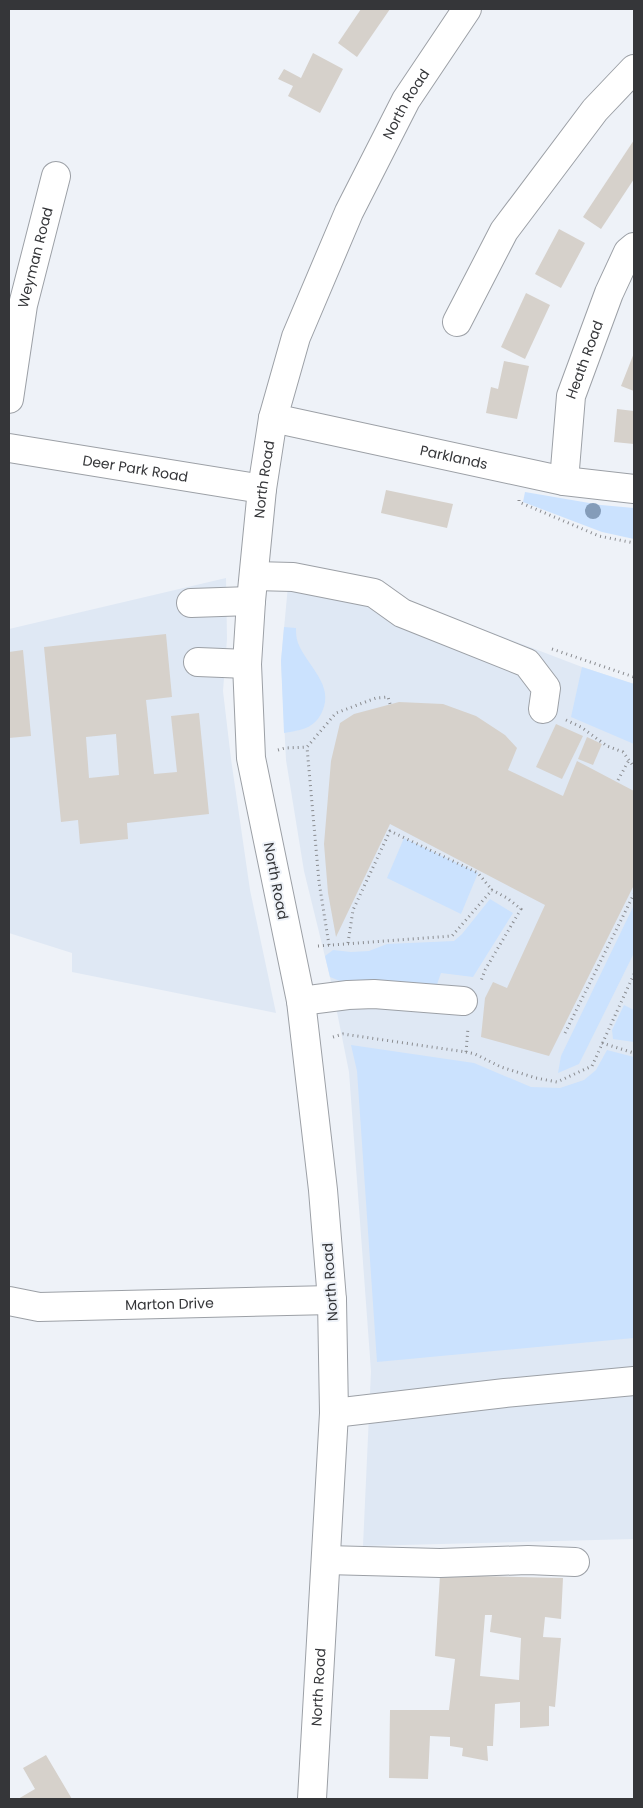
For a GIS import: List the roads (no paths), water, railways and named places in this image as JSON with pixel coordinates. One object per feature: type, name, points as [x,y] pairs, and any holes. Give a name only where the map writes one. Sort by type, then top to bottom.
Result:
[{"type":"street","name":"North Road","points":[[312,1799],[334,1413],[332,1300],[323,1190],[301,1001],[251,758],[247,664],[253,589],[262,489],[274,418],[296,336],[348,212],[406,100],[468,9]]},
{"type":"street","points":[[457,322],[504,231],[595,110],[634,69]]},
{"type":"street","name":"Weyman Road","points":[[9,399],[23,305],[56,176]]},
{"type":"street","name":"Heath Road","points":[[564,481],[571,396],[609,293],[628,252],[634,247]]},
{"type":"street","name":"Parklands","points":[[274,418],[564,481],[634,490]]},
{"type":"street","name":"Deer Park Road","points":[[9,448],[262,489]]},
{"type":"street","points":[[191,602],[253,589],[293,576],[374,593],[402,613],[527,663],[546,688],[542,709]]},
{"type":"street","points":[[198,662],[247,664]]},
{"type":"street","points":[[301,1001],[374,994],[463,1001]]},
{"type":"street","name":"Marton Drive","points":[[9,1302],[39,1307],[332,1300]]},
{"type":"street","points":[[334,1413],[505,1393],[634,1381]]},
{"type":"street","points":[[326,1560],[440,1563],[528,1560],[575,1562]]}]
